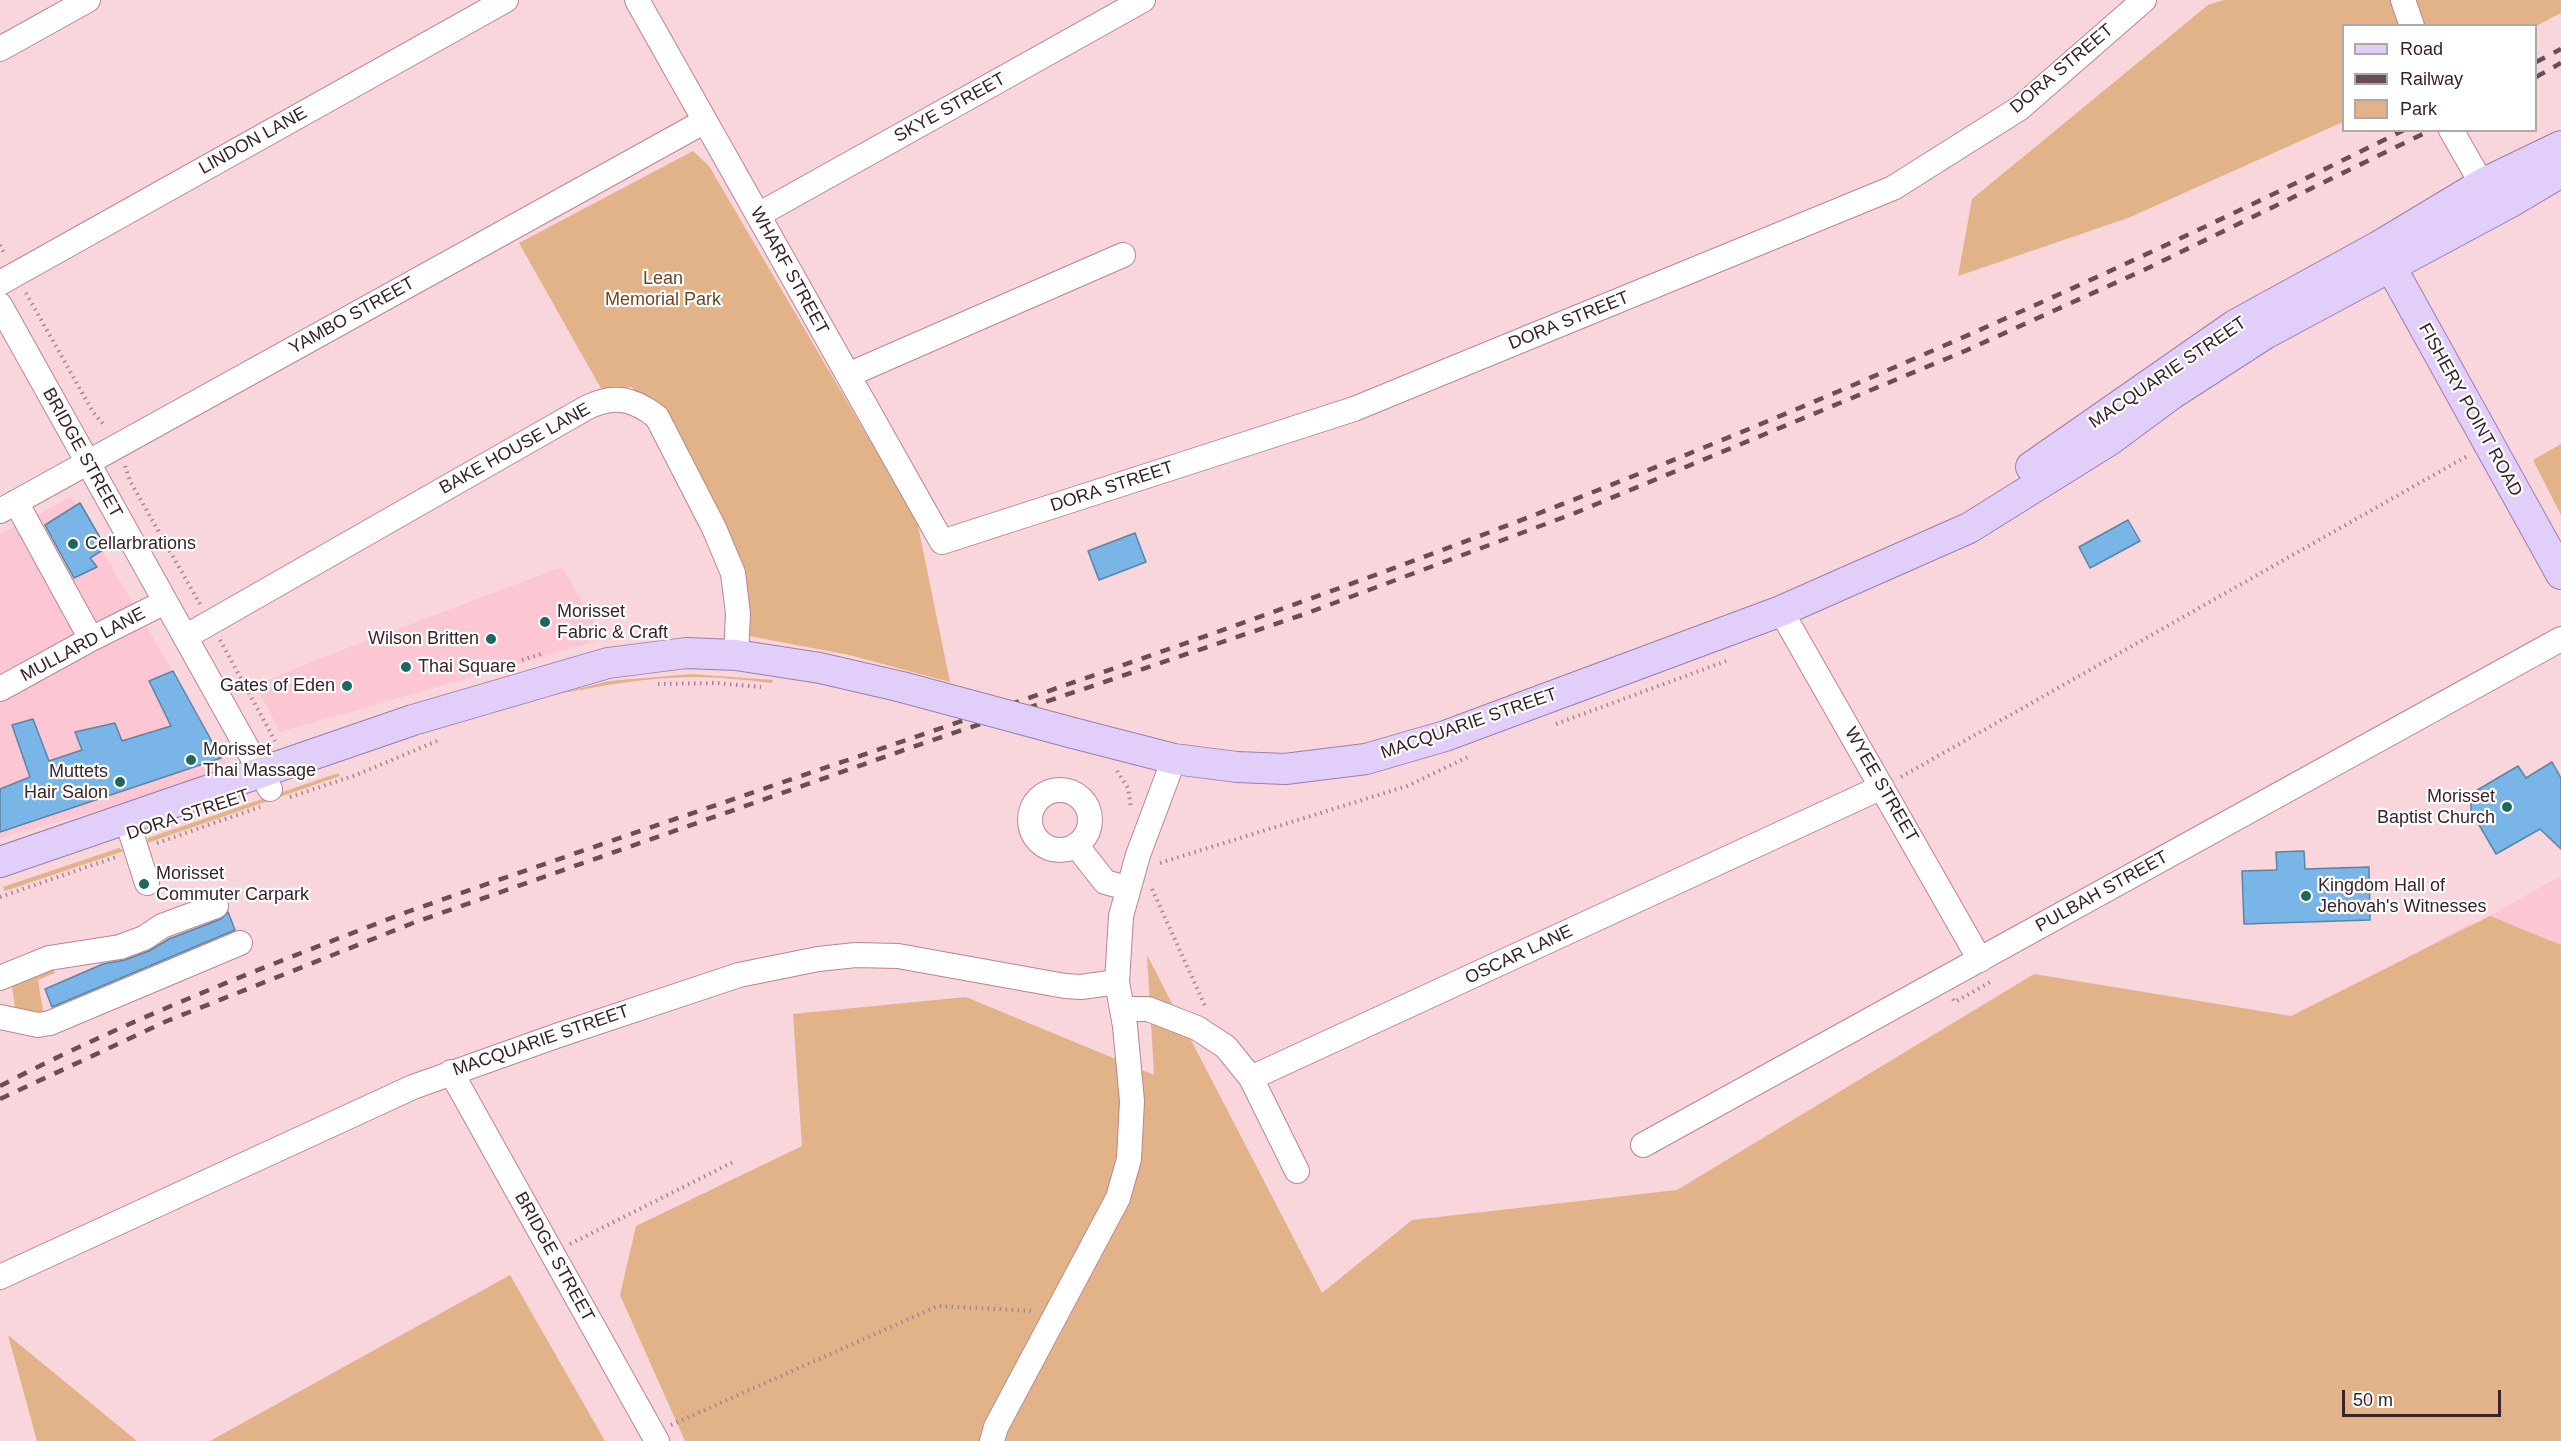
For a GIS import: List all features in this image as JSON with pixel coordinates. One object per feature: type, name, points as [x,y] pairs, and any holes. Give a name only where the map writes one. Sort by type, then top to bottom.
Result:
[{"type":"main road","name":"MACQUARIE STREET","points":[[2385,256],[2482,184],[2561,146]]},
{"type":"main road","name":"MACQUARIE STREET","points":[[736,655],[820,668],[902,687],[1174,759],[1237,767],[1285,769],[1326,766],[1385,754],[1456,732],[1781,611],[1980,502],[2235,325],[2385,256],[2509,203],[2561,172]]},
{"type":"main road","name":"FISHERY POINT ROAD","points":[[2385,256],[2561,574]]},
{"type":"main road","name":"DORA STREET","points":[[0,862],[270,792],[413,720],[599,665],[686,653],[736,655]]},
{"type":"main road","name":"DORA STREET","points":[[0,879],[134,842],[231,800],[270,792]]},
{"type":"street","points":[[0,49],[88,0]]},
{"type":"street","name":"LINDON LANE","points":[[8,278],[506,0]]},
{"type":"street","name":"WHARF STREET","points":[[637,0],[942,542]]},
{"type":"street","name":"SKYE STREET","points":[[758,215],[1143,0]]},
{"type":"street","name":"DORA STREET","points":[[942,542],[1354,409],[1893,188],[2020,108],[2144,0]]},
{"type":"street","points":[[2403,0],[2411,24]]},
{"type":"street","name":"YAMBO STREET","points":[[8,506],[705,121]]},
{"type":"street","points":[[2452,132],[2482,184]]},
{"type":"street","points":[[848,375],[1123,255]]},
{"type":"street","name":"BRIDGE STREET","points":[[0,305],[270,792]]},
{"type":"street","name":"BAKE HOUSE LANE","points":[[185,637],[586,408],[615,398],[629,400],[643,406],[657,417],[718,536],[733,573],[737,592],[736,655]]},
{"type":"street","points":[[8,506],[91,639]]},
{"type":"street","name":"MULLARD LANE","points":[[0,689],[165,602]]},
{"type":"street","name":"WYEE STREET","points":[[1781,611],[1980,960]]},
{"type":"street","name":"PULBAH STREET","points":[[1643,1145],[2561,639]]},
{"type":"street","points":[[992,1441],[996,1427],[1118,1198],[1129,1160],[1132,1101],[1117,982],[1119,930],[1127,888],[1174,759]]},
{"type":"street","name":"OSCAR LANE","points":[[1251,1078],[1882,787]]},
{"type":"street","points":[[134,842],[147,883]]},
{"type":"street","points":[[1076,845],[1105,882],[1127,888]]},
{"type":"street","points":[[0,978],[49,958],[120,946],[144,938],[162,927],[216,906]]},
{"type":"street","points":[[0,1017],[38,1025],[50,1023],[240,943]]},
{"type":"street","name":"MACQUARIE STREET","points":[[0,1277],[343,1117],[451,1072],[706,985],[749,973],[818,959],[856,955],[898,956],[1065,986],[1081,987],[1117,982]]},
{"type":"street","points":[[1122,1009],[1148,1009],[1197,1028],[1226,1047],[1251,1078],[1297,1171]]},
{"type":"street","name":"BRIDGE STREET","points":[[451,1072],[654,1437]]},
{"type":"path","points":[[0,245],[8,278],[93,412],[103,424]]},
{"type":"path","points":[[1882,787],[2489,444]]},
{"type":"path","points":[[1548,727],[1732,658]]},
{"type":"path","points":[[654,685],[716,683],[763,687]]},
{"type":"path","points":[[0,897],[134,842],[270,792],[356,775],[448,737]]},
{"type":"path","points":[[1160,862],[1407,786],[1472,755]]},
{"type":"path","points":[[552,1254],[622,1216],[733,1162]]},
{"type":"path","points":[[654,1437],[938,1306],[1058,1313]]},
{"type":"shaded area","points":[[71,497],[231,772],[0,838],[0,534]]},
{"type":"shaded area","points":[[562,567],[604,639],[280,732],[256,685],[337,652]]},
{"type":"shaded area","points":[[2561,876],[2561,1007],[2348,991],[2470,923],[2477,923]]},
{"type":"green space","points":[[2224,0],[2561,0],[2561,13],[2537,25],[2342,24],[2342,122],[2128,218],[1958,276],[1972,199],[2208,5]]},
{"type":"green space","name":"Lean Memorial Park","points":[[693,151],[709,166],[917,521],[950,682],[849,655],[749,636],[746,576],[662,408],[631,387],[603,392],[519,243]]},
{"type":"green space","points":[[2561,444],[2561,515],[2533,460]]},
{"type":"green space","points":[[692,674],[773,680],[772,683],[677,677],[625,682],[557,694],[609,681]]},
{"type":"green space","points":[[338,773],[340,776],[147,843],[148,838]]},
{"type":"green space","points":[[119,848],[124,851],[5,891],[3,887]]},
{"type":"green space","points":[[2490,916],[2561,945],[2561,1441],[685,1441],[620,1295],[636,1226],[802,1146],[793,1014],[966,997],[1154,1075],[1147,955],[1322,1293],[1412,1220],[1677,1190],[2034,974],[2291,1016]]},
{"type":"green space","points":[[53,969],[55,973],[38,980],[44,1017],[15,1008],[12,985]]},
{"type":"green space","points":[[510,1275],[605,1441],[210,1441]]},
{"type":"green space","points":[[8,1335],[137,1441],[37,1441]]},
{"type":"building","name":"Cellarbrations","points":[[80,503],[106,548],[90,558],[97,567],[74,578],[45,525]]},
{"type":"building","points":[[2128,520],[2140,541],[2090,568],[2079,547]]},
{"type":"building","points":[[1135,533],[1146,562],[1099,580],[1088,551]]},
{"type":"building","points":[[173,671],[221,758],[0,832],[0,789],[30,777],[12,725],[33,719],[49,761],[82,750],[75,732],[115,723],[122,741],[171,726],[149,681]]},
{"type":"building","name":"Morisset Baptist Church","points":[[2552,762],[2561,778],[2561,849],[2540,829],[2496,854],[2471,811],[2474,792],[2518,766],[2526,778]]},
{"type":"building","name":"Kingdom Hall of Jehovah's Witnesses","points":[[2304,851],[2305,869],[2369,867],[2370,920],[2244,924],[2242,871],[2277,870],[2276,852]]},
{"type":"building","points":[[228,912],[235,930],[52,1007],[45,989],[103,964],[125,960],[149,951],[169,939],[221,919]]},
{"type":"railway","points":[[2537,61],[2561,49]]},
{"type":"railway","points":[[2537,76],[2561,63]]},
{"type":"railway","points":[[0,1086],[150,1015],[252,972],[407,912],[1281,609],[1532,516],[1659,466],[2035,305],[2282,190],[2400,132]]},
{"type":"railway","points":[[0,1099],[167,1021],[413,923],[927,742],[1302,615],[1575,513],[1965,351],[2146,269],[2427,132]]},
{"type":"place","name":"Cellarbrations","points":[[73,544]]},
{"type":"place","name":"Morisset Fabric & Craft","points":[[545,622]]},
{"type":"place","name":"Wilson Britten","points":[[491,639]]},
{"type":"place","name":"Thai Square","points":[[406,667]]},
{"type":"place","name":"Gates of Eden","points":[[347,686]]},
{"type":"place","name":"Morisset Thai Massage","points":[[191,760]]},
{"type":"place","name":"Muttets Hair Salon","points":[[120,782]]},
{"type":"place","name":"Morisset Baptist Church","points":[[2507,807]]},
{"type":"place","name":"Morisset Commuter Carpark","points":[[144,884]]},
{"type":"place","name":"Kingdom Hall of Jehovah's Witnesses","points":[[2306,896]]}]
